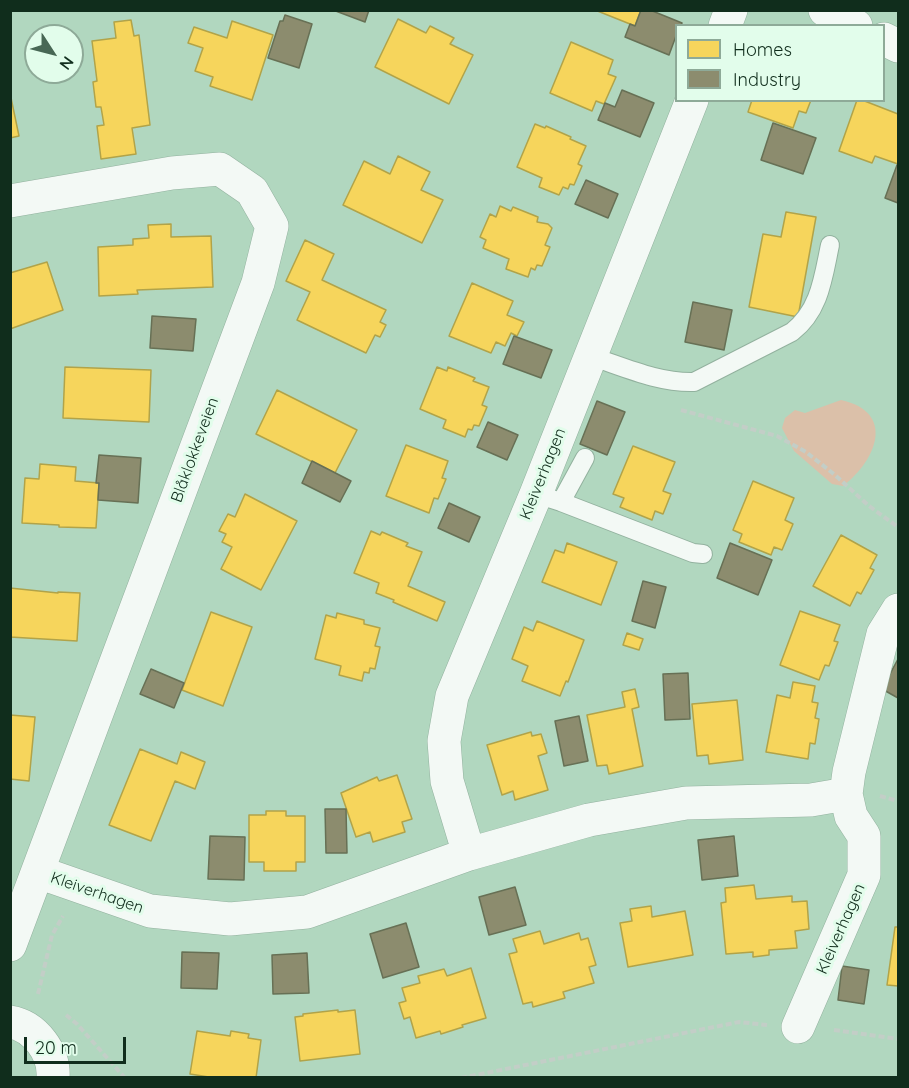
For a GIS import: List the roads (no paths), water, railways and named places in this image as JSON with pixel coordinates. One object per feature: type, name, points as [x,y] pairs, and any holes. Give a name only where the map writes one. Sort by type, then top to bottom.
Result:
[{"type":"street","points":[[825,10],[852,24]]},
{"type":"street","name":"Kleiverhagen","points":[[469,854],[447,781],[444,741],[452,696],[549,498],[590,356],[691,102]]},
{"type":"street","name":"Blåklokkeveien","points":[[10,201],[172,173],[220,169],[252,191],[272,226],[258,283],[10,945]]},
{"type":"street","name":"Kleiverhagen","points":[[798,1028],[864,875],[864,836],[852,816],[846,794],[849,772],[883,634],[898,610]]},
{"type":"street","name":"Kleiverhagen","points":[[38,872],[150,912],[230,919],[307,912],[469,854],[589,820],[686,803],[811,800],[846,794]]},
{"type":"street","points":[[10,1022],[34,1034],[48,1050],[53,1077]]},
{"type":"lane","points":[[590,356],[677,383],[694,382],[792,332],[803,323],[812,311],[821,286],[830,245]]},
{"type":"lane","points":[[585,458],[549,498],[693,553],[703,554]]}]
